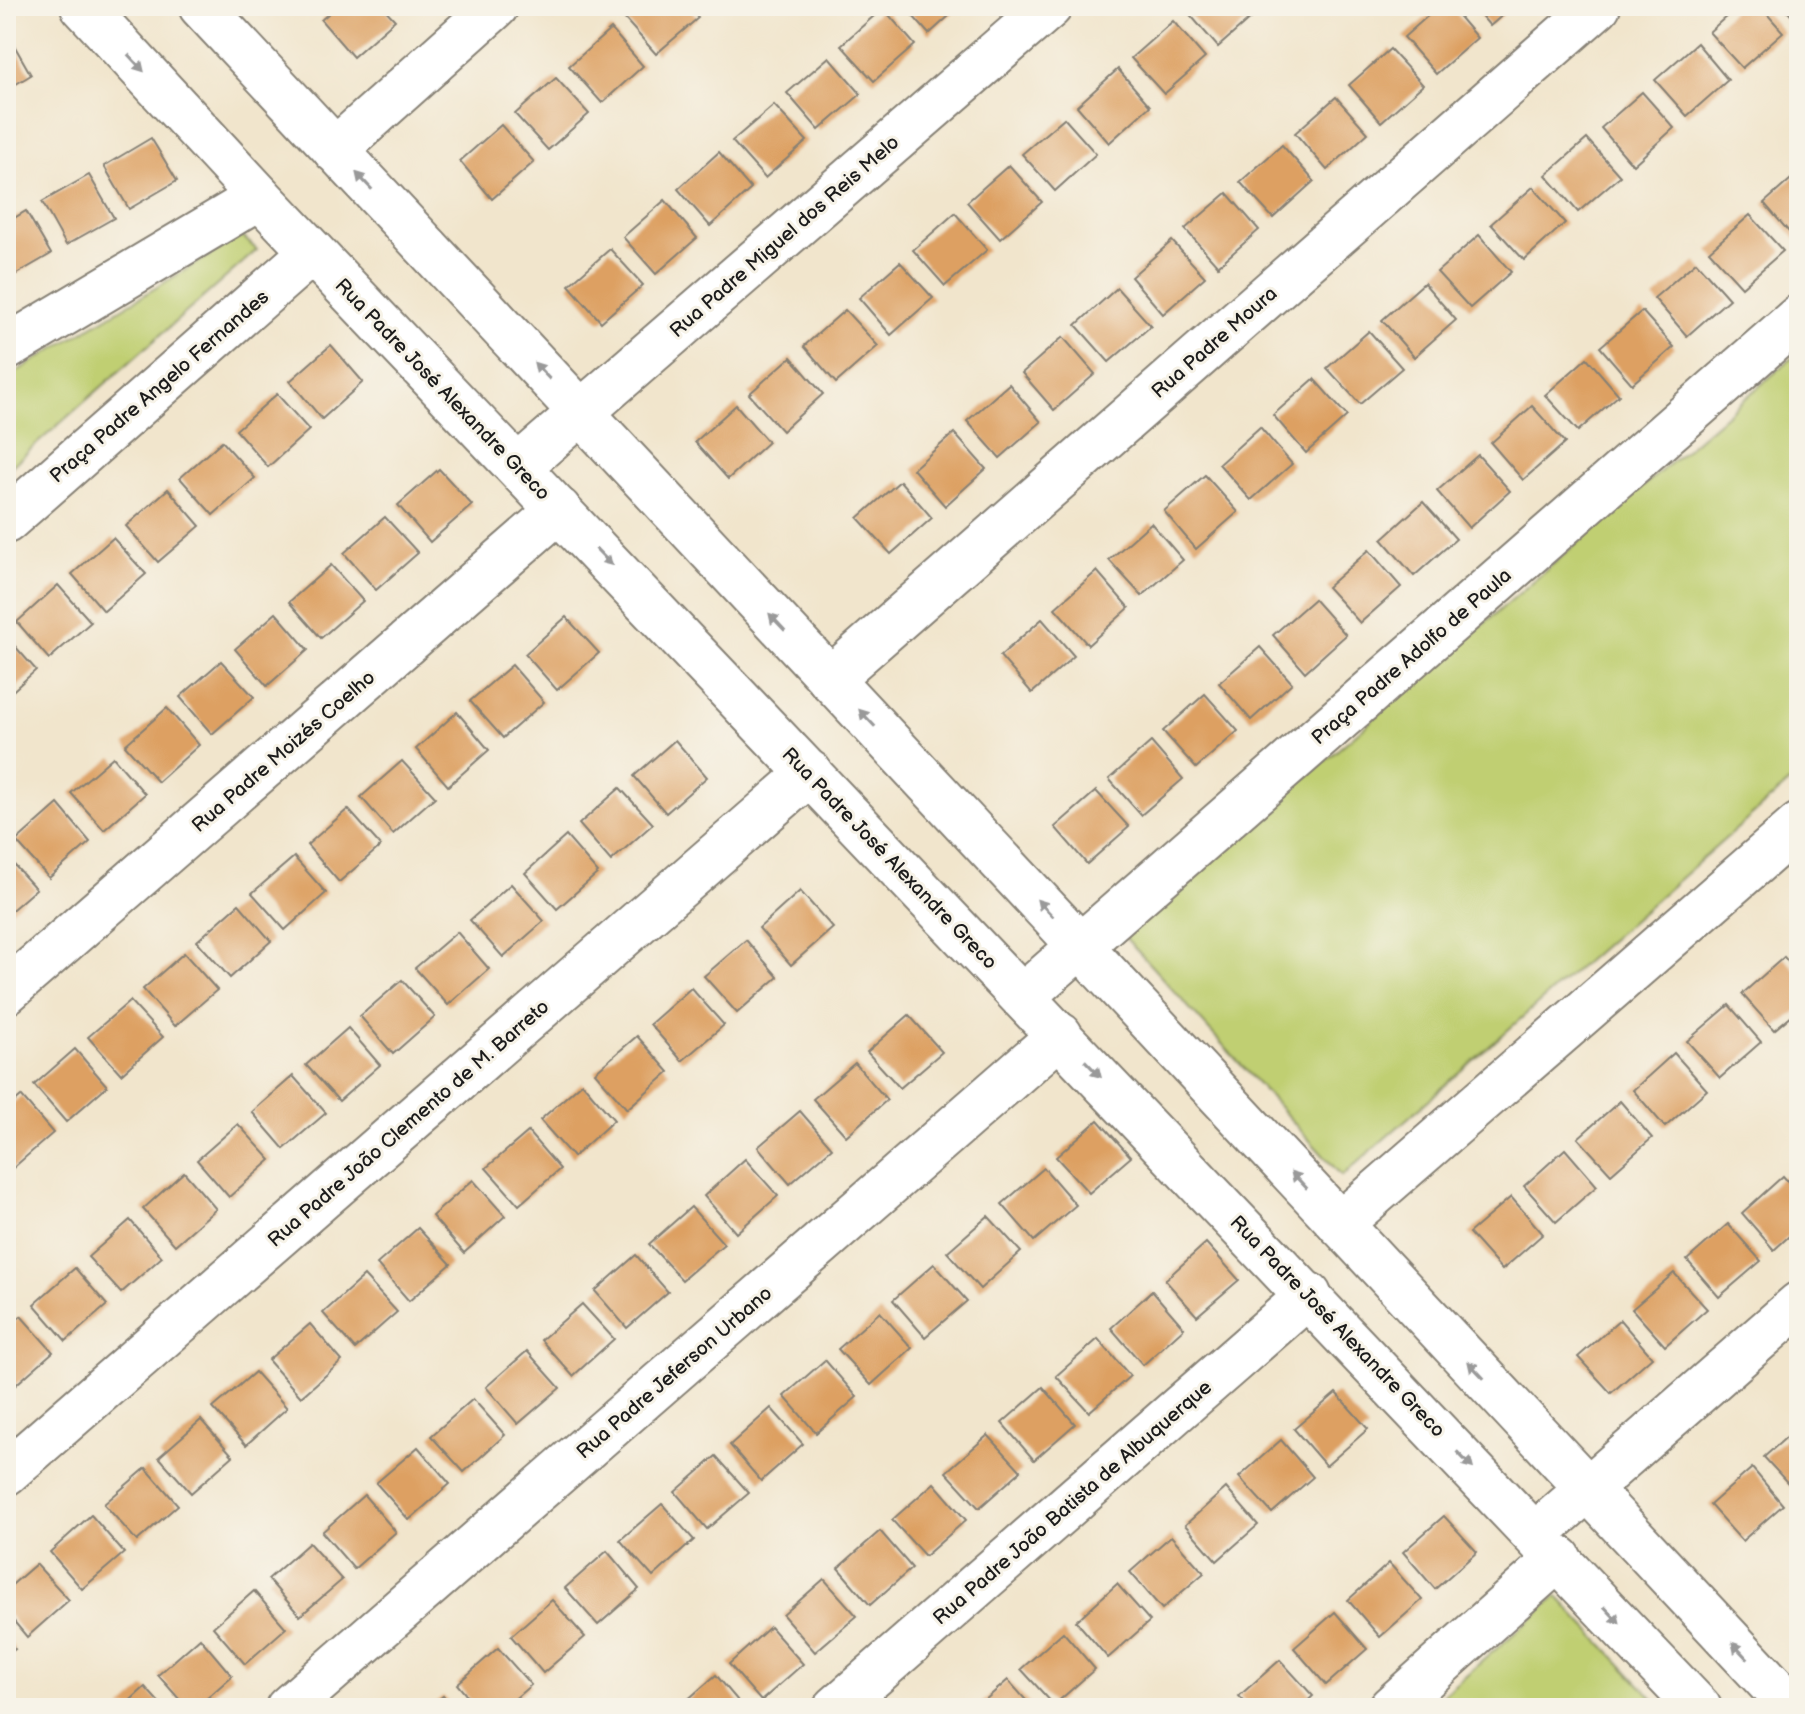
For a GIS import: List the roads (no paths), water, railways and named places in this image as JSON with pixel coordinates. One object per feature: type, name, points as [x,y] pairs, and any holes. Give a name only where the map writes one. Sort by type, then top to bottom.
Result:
[{"type":"street","name":"Rua Padre José Alexandre Greco","points":[[83,6],[312,252],[1309,1295],[1699,1708]]},
{"type":"street","points":[[201,6],[1793,1708]]},
{"type":"street","points":[[335,150],[496,6]]},
{"type":"street","name":"Rua Padre Miguel dos Reis Melo","points":[[518,467],[1050,6]]},
{"type":"street","name":"Rua Padre Moura","points":[[830,679],[1598,6]]},
{"type":"street","points":[[6,348],[260,197]]},
{"type":"street","name":"Praça Padre Angelo Fernandes","points":[[6,521],[312,252]]},
{"type":"street","name":"Praça Padre Adolfo de Paula","points":[[1023,996],[1799,317]]},
{"type":"street","name":"Rua Padre Moizés Coelho","points":[[6,992],[559,510]]},
{"type":"street","name":"Rua Padre João Clemento de M. Barreto","points":[[6,1473],[810,773]]},
{"type":"street","points":[[1340,1224],[1799,825]]},
{"type":"street","name":"Rua Padre Jeferson Urbano","points":[[288,1708],[1060,1035]]},
{"type":"street","name":"Rua Padre João Batista de Albuquerque","points":[[836,1708],[1309,1295]]},
{"type":"street","points":[[1391,1708],[1547,1546],[1587,1488],[1799,1304]]}]
